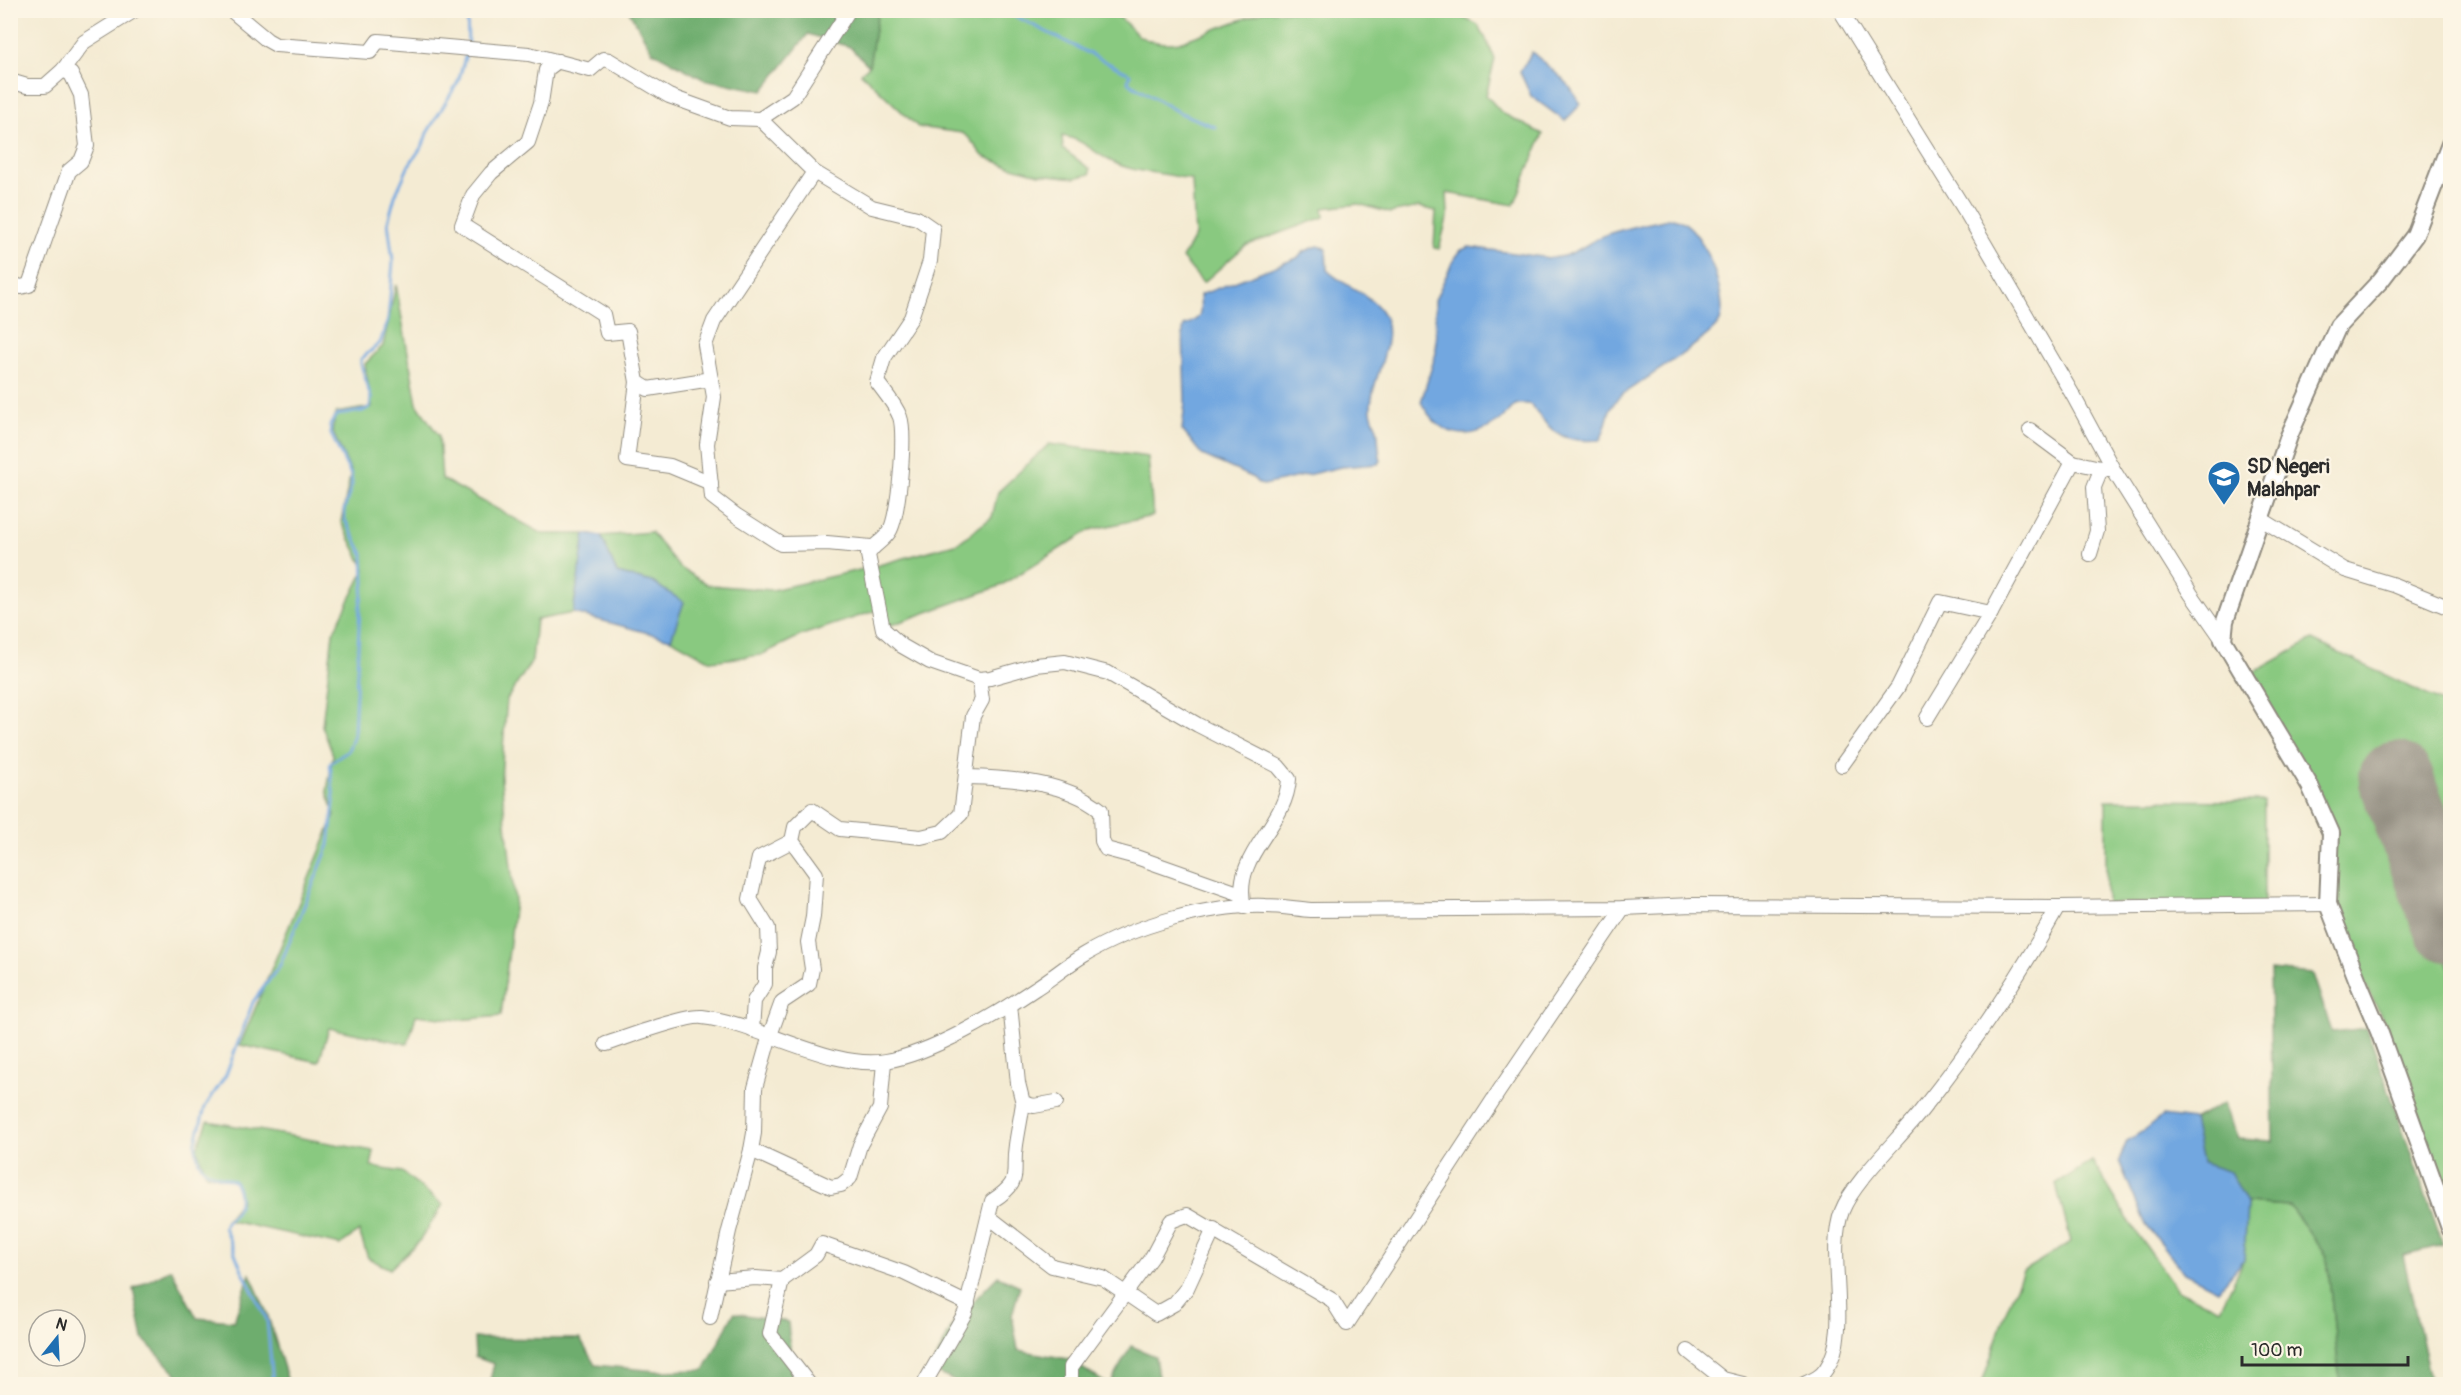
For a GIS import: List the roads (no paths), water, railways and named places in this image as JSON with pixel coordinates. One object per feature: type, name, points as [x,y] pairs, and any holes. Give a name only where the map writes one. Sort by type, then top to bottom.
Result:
[{"type":"street","points":[[10,81],[27,86],[45,86],[63,70],[84,42],[135,10]]},
{"type":"street","points":[[231,10],[276,45],[370,52],[378,41],[467,47],[529,54],[590,70],[603,59],[609,60],[669,96],[729,118],[760,119],[793,98],[849,10]]},
{"type":"street","points":[[1840,10],[1966,212],[2074,397],[2107,470],[2223,640],[2310,786],[2331,833],[2328,904],[2379,1030],[2451,1228]]},
{"type":"street","points":[[558,61],[546,70],[540,103],[528,142],[491,174],[473,195],[462,225],[603,314],[607,333],[628,331],[637,382],[627,460],[670,466],[711,483]]},
{"type":"street","points":[[10,283],[21,287],[29,285],[69,171],[81,161],[87,146],[81,95],[71,74],[63,70]]},
{"type":"street","points":[[760,119],[814,172],[872,207],[917,218],[933,229],[930,261],[911,318],[884,358],[877,382],[901,419],[902,438],[898,502],[893,521],[889,532],[871,547],[868,555],[883,629],[902,646],[930,662],[979,679],[1036,665],[1065,662],[1108,673],[1198,725],[1278,766],[1289,779],[1287,798],[1244,869],[1243,901]]},
{"type":"street","points":[[2223,640],[2225,621],[2289,436],[2338,327],[2381,280],[2415,235],[2451,144]]},
{"type":"street","points":[[814,172],[714,321],[705,345],[714,397],[706,444],[712,497],[781,544],[828,543],[871,547]]},
{"type":"street","points":[[637,382],[648,389],[711,379]]},
{"type":"street","points":[[2030,430],[2073,462],[2107,470]]},
{"type":"street","points":[[1927,718],[1991,612],[2073,462]]},
{"type":"street","points":[[2090,554],[2097,531],[2094,488],[2107,470]]},
{"type":"street","points":[[2261,519],[2345,570],[2394,585],[2451,608]]},
{"type":"street","points":[[1842,765],[1898,687],[1940,603],[1991,612]]},
{"type":"street","points":[[710,1318],[717,1281],[751,1150],[754,1133],[755,1088],[770,1035],[782,1002],[809,984],[812,969],[808,942],[813,917],[816,873],[792,841],[795,827],[813,810],[840,829],[921,837],[942,832],[961,814],[973,716],[982,700],[979,679]]},
{"type":"street","points":[[967,777],[1010,778],[1053,788],[1092,802],[1101,810],[1102,841],[1106,849],[1136,857],[1243,901],[1265,906],[1311,910],[1623,908],[1692,905],[2058,907],[2328,904]]},
{"type":"street","points":[[752,1030],[754,1001],[765,984],[765,968],[769,952],[768,928],[750,900],[759,858],[792,841]]},
{"type":"street","points":[[606,1044],[700,1016],[770,1035],[841,1059],[855,1062],[884,1062],[922,1052],[1010,1005],[1084,955],[1121,937],[1191,913],[1243,901]]},
{"type":"street","points":[[1804,1384],[1826,1371],[1837,1339],[1837,1238],[1842,1211],[1859,1184],[1920,1112],[1970,1046],[2024,968],[2058,907]]},
{"type":"street","points":[[1071,1384],[1071,1366],[1152,1257],[1171,1221],[1187,1215],[1332,1300],[1347,1323],[1623,908]]},
{"type":"street","points":[[924,1384],[956,1332],[968,1304],[992,1201],[1008,1190],[1016,1176],[1015,1148],[1023,1103],[1018,1083],[1010,1005]]},
{"type":"street","points":[[751,1150],[831,1187],[840,1185],[850,1178],[860,1145],[880,1108],[884,1062]]},
{"type":"street","points":[[1023,1103],[1034,1106],[1056,1101]]},
{"type":"street","points":[[989,1217],[1052,1266],[1103,1278],[1156,1314],[1174,1304],[1187,1288],[1214,1229]]},
{"type":"street","points":[[717,1281],[756,1278],[782,1280],[816,1255],[822,1244],[904,1273],[968,1304]]},
{"type":"street","points":[[782,1280],[770,1334],[809,1384]]},
{"type":"street","points":[[1688,1351],[1723,1379],[1743,1384]]},
{"type":"water","points":[[1532,52],[1567,83],[1581,104],[1565,121],[1531,96],[1520,72]]},
{"type":"water","points":[[1673,218],[1691,228],[1709,258],[1721,298],[1720,321],[1715,328],[1690,348],[1620,396],[1609,412],[1600,440],[1577,440],[1552,430],[1532,405],[1514,406],[1498,422],[1486,429],[1464,434],[1444,429],[1428,413],[1421,402],[1436,353],[1435,300],[1453,261],[1461,250],[1469,247],[1550,258],[1558,257],[1572,253],[1613,232]]},
{"type":"water","points":[[1318,246],[1326,248],[1327,270],[1377,305],[1387,323],[1386,347],[1374,387],[1371,411],[1377,429],[1381,461],[1378,464],[1341,467],[1264,485],[1259,484],[1253,478],[1202,455],[1182,430],[1185,402],[1184,326],[1200,315],[1200,295],[1297,258],[1303,252]]},
{"type":"water","points":[[585,534],[601,536],[617,573],[652,582],[684,602],[671,639],[573,613]]},
{"type":"water","points":[[2162,1116],[2193,1120],[2202,1163],[2230,1172],[2247,1203],[2244,1260],[2218,1290],[2184,1273],[2146,1225],[2119,1161],[2127,1141]]},
{"type":"waterway","points":[[467,10],[468,45]]},
{"type":"waterway","points":[[1003,10],[1130,74],[1128,82],[1178,112],[1215,127]]},
{"type":"waterway","points":[[273,1384],[267,1320],[224,1227],[238,1207],[238,1189],[234,1181],[204,1169],[199,1162],[195,1145],[205,1107],[226,1075],[253,1002],[280,965],[329,845],[334,802],[330,763],[348,751],[354,735],[360,606],[364,583],[363,554],[345,520],[344,510],[352,484],[351,475],[331,434],[330,425],[337,415],[363,411],[370,407],[371,398],[361,359],[380,343],[388,320],[393,261],[388,222],[395,196],[409,165],[423,145],[427,133],[458,82],[466,54]]},
{"type":"place","name":"SD Negeri Malahpar","points":[[2224,506]]}]
